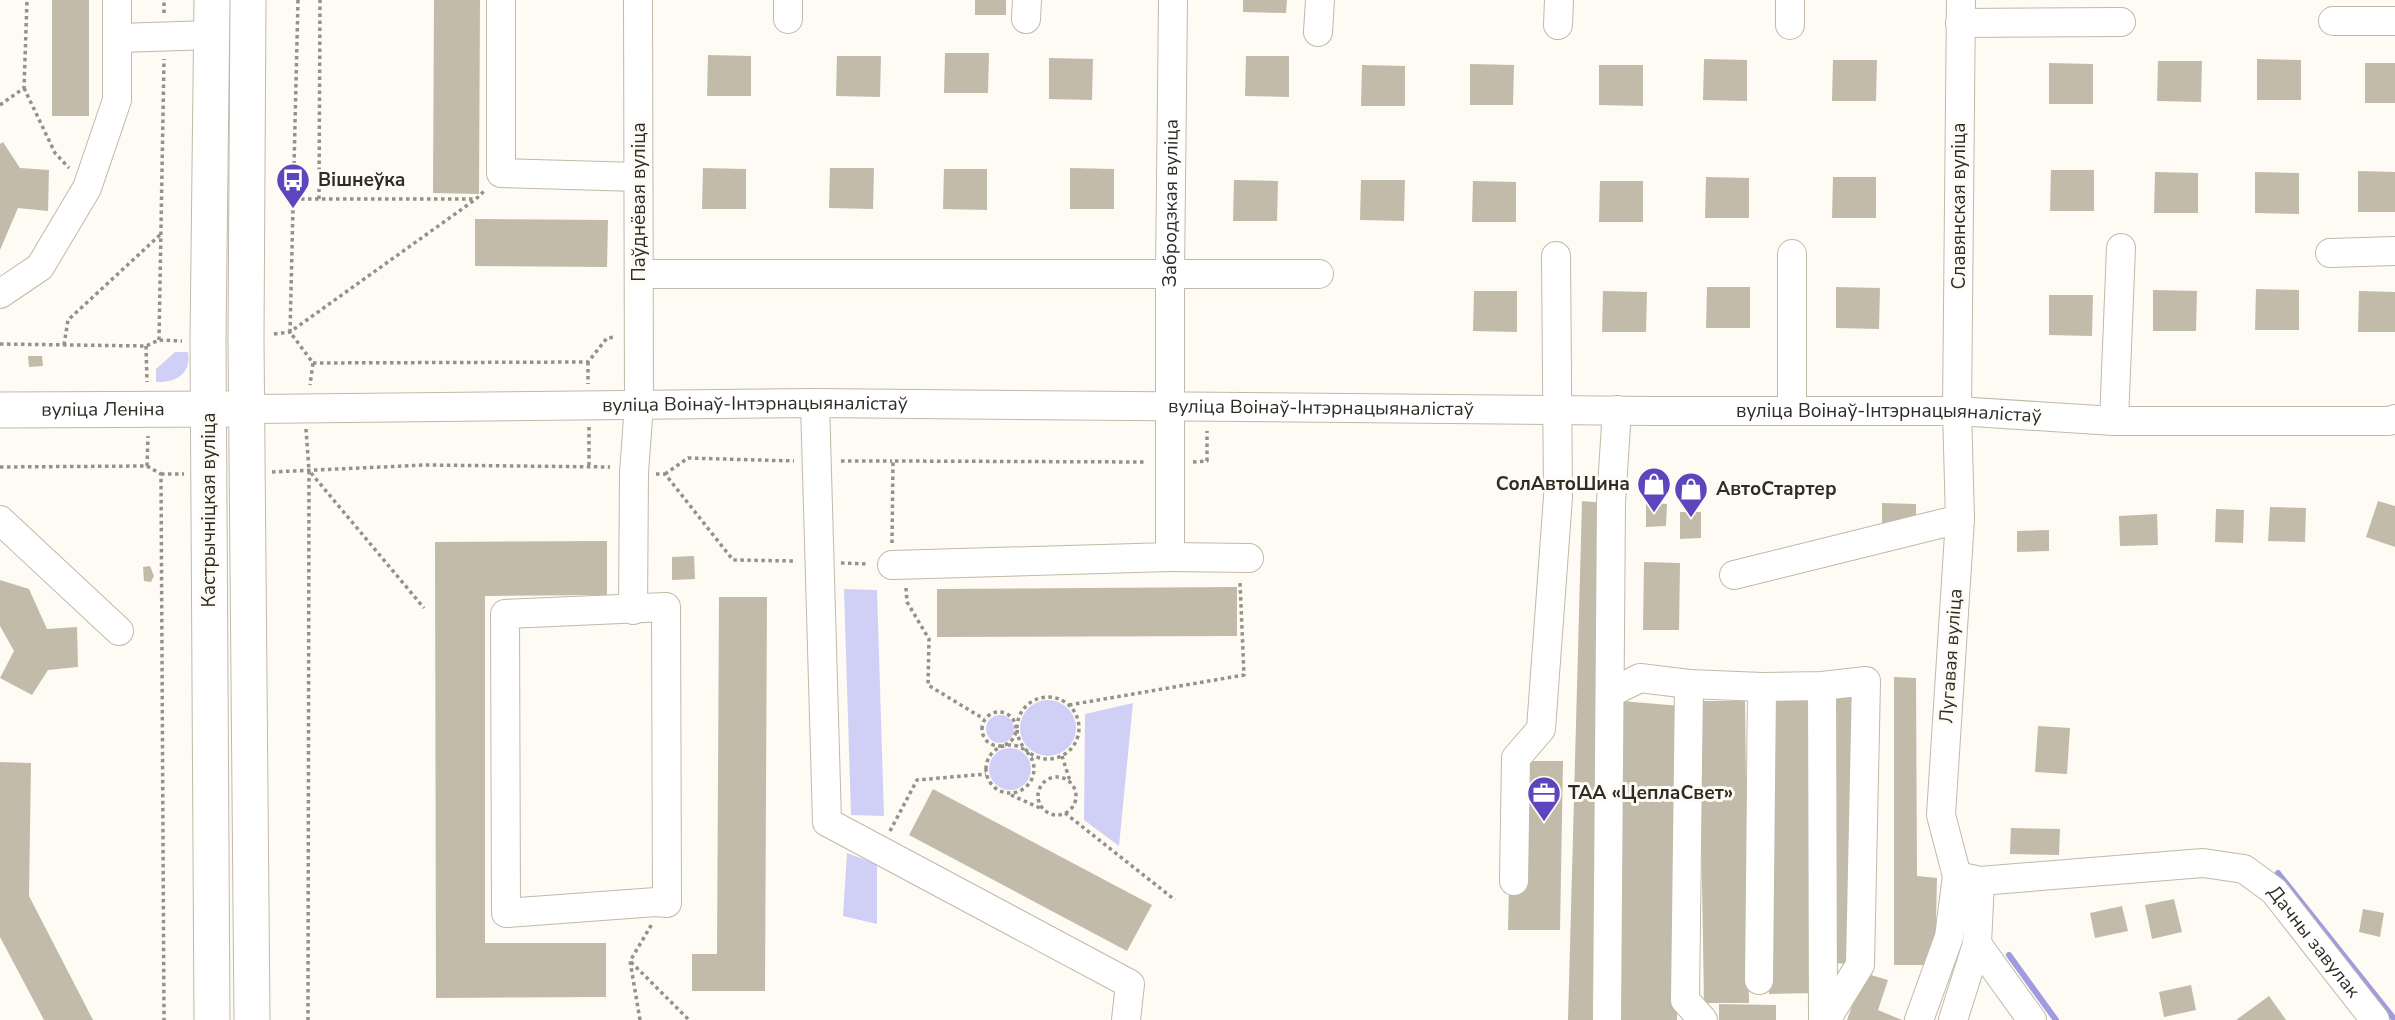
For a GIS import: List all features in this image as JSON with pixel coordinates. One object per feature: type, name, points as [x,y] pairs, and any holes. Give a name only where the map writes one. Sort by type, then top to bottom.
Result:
[{"type":"main road","name":"Кастрычніцкая вуліца","points":[[212,0],[208,409],[212,1020]]},
{"type":"main road","name":"Кастрычніцкая вуліца","points":[[248,0],[247,409],[252,1020]]},
{"type":"main road","name":"вуліца Леніна","points":[[0,410],[247,409]]},
{"type":"street","points":[[0,294],[40,267],[88,188],[117,100],[117,0]]},
{"type":"street","points":[[501,0],[501,173],[638,177]]},
{"type":"street","name":"Паўднёвая вуліца","points":[[633,610],[634,473],[639,404],[638,0]]},
{"type":"street","name":"Забродзкая вуліца","points":[[1170,557],[1173,0]]},
{"type":"street","points":[[1318,32],[1320,0]]},
{"type":"street","points":[[1960,11],[2121,22]]},
{"type":"street","name":"Славянская вуліца","points":[[1957,411],[1960,11]]},
{"type":"street","points":[[2333,21],[2395,21]]},
{"type":"street","points":[[118,38],[212,35]]},
{"type":"street","points":[[2114,421],[2121,248]]},
{"type":"street","points":[[2330,253],[2395,251]]},
{"type":"street","points":[[1792,254],[1792,411]]},
{"type":"street","points":[[1514,881],[1516,758],[1541,729],[1558,497],[1556,256]]},
{"type":"street","points":[[639,274],[1319,274]]},
{"type":"street","points":[[816,403],[827,822],[1130,984],[1126,1020]]},
{"type":"street","name":"вуліца Воінаў-Інтэрнацыяналістаў","points":[[247,409],[816,403],[1957,411],[2114,421],[2395,419]]},
{"type":"street","points":[[1607,1020],[1611,502],[1617,410]]},
{"type":"street","name":"Лугавая вуліца","points":[[1953,1020],[1977,944],[1969,879],[1941,815],[1960,519],[1957,411]]},
{"type":"street","points":[[1734,575],[1960,519]]},
{"type":"street","points":[[0,520],[119,631]]},
{"type":"street","points":[[898,565],[1170,557],[1244,558]]},
{"type":"street","points":[[666,607],[667,903],[506,913],[505,614],[633,610],[666,607]]},
{"type":"street","points":[[1610,693],[1640,678],[1689,684],[1762,687],[1866,681],[1860,965],[1825,1020]]},
{"type":"street","points":[[1689,684],[1685,1000],[1703,1020]]},
{"type":"street","points":[[1822,685],[1825,1020]]},
{"type":"street","points":[[1759,980],[1762,687]]},
{"type":"street","name":"Дачны завулак","points":[[1969,879],[2203,863],[2244,869],[2274,891],[2375,1020]]},
{"type":"street","points":[[1919,1020],[1969,879]]},
{"type":"street","points":[[1977,944],[2032,1020]]},
{"type":"path","points":[[27,0],[24,88],[55,153],[88,188]]},
{"type":"path","points":[[159,340],[164,0]]},
{"type":"path","points":[[298,0],[290,332],[313,363],[308,392]]},
{"type":"path","points":[[319,199],[320,0]]},
{"type":"path","points":[[0,105],[24,88]]},
{"type":"path","points":[[267,335],[290,332],[476,199],[501,173]]},
{"type":"path","points":[[294,199],[476,199]]},
{"type":"path","points":[[64,345],[68,320],[161,234]]},
{"type":"path","points":[[313,363],[588,362],[607,338],[639,333]]},
{"type":"path","points":[[0,344],[146,346],[159,340],[190,342]]},
{"type":"path","points":[[309,471],[425,465],[603,466],[634,473],[665,474],[688,458],[817,461],[1207,461],[1206,406]]},
{"type":"path","points":[[306,424],[309,471],[309,1020]]},
{"type":"path","points":[[893,461],[898,565],[907,602],[929,639],[928,685],[984,719]]},
{"type":"path","points":[[0,467],[148,466],[161,474],[164,1020]]},
{"type":"path","points":[[309,471],[424,608]]},
{"type":"path","points":[[665,474],[733,560],[898,565]]},
{"type":"path","points":[[1069,705],[1244,675],[1244,558]]},
{"type":"path","points":[[1010,794],[1025,790],[1034,777],[1034,762],[1025,750],[1018,737],[1017,730],[1014,719],[1004,712],[993,712],[984,719],[981,731],[987,741],[992,745],[1003,746],[1018,746],[1025,750],[1043,760],[1062,756],[1071,750],[1079,732],[1075,713],[1069,705],[1060,699],[1039,698],[1022,710],[1017,730],[1013,740],[1003,746],[992,754],[988,760],[986,774],[995,788],[1056,815],[1065,813],[1074,806],[1077,793],[1062,756]]},
{"type":"path","points":[[880,851],[916,780],[986,774]]},
{"type":"path","points":[[1044,810],[1038,799],[1043,782],[1054,777],[1066,778],[1071,782]]},
{"type":"path","points":[[1065,813],[1175,900]]},
{"type":"path","points":[[640,1020],[630,961],[654,921],[656,902]]},
{"type":"path","points":[[630,961],[689,1020]]},
{"type":"shaded area","points":[[175,352],[188,352],[189,360],[185,371],[176,379],[156,382],[156,369]]},
{"type":"shaded area","points":[[844,589],[877,590],[884,816],[851,815]]},
{"type":"shaded area","points":[[1048,700],[1059,702],[1068,708],[1074,717],[1074,739],[1068,748],[1059,754],[1048,756],[1037,754],[1028,748],[1022,739],[1020,728],[1022,717],[1028,708],[1037,702]]},
{"type":"shaded area","points":[[1133,703],[1119,846],[1084,820],[1085,714]]},
{"type":"shaded area","points":[[1000,715],[1010,719],[1014,729],[1010,739],[1000,743],[990,739],[986,729],[990,719]]},
{"type":"shaded area","points":[[1010,748],[1025,754],[1031,769],[1025,784],[1010,790],[995,784],[989,769],[995,754]]},
{"type":"shaded area","points":[[847,853],[877,864],[877,924],[843,916]]},
{"type":"building","points":[[52,0],[89,0],[89,116],[52,116]]},
{"type":"building","points":[[434,0],[480,0],[479,194],[433,193]]},
{"type":"building","points":[[975,0],[1006,0],[1006,15],[975,15]]},
{"type":"building","points":[[1243,0],[1287,0],[1286,13],[1243,12]]},
{"type":"building","points":[[945,53],[989,53],[988,93],[944,93]]},
{"type":"building","points":[[708,55],[751,56],[751,96],[707,96]]},
{"type":"building","points":[[837,56],[881,56],[880,97],[836,96]]},
{"type":"building","points":[[1246,56],[1289,56],[1289,97],[1245,96]]},
{"type":"building","points":[[1049,58],[1093,59],[1092,100],[1049,99]]},
{"type":"building","points":[[1704,59],[1747,60],[1747,101],[1703,100]]},
{"type":"building","points":[[2257,59],[2301,60],[2301,100],[2257,100]]},
{"type":"building","points":[[1833,60],[1877,60],[1876,101],[1832,101]]},
{"type":"building","points":[[2158,61],[2202,61],[2201,102],[2157,101]]},
{"type":"building","points":[[2049,63],[2093,64],[2093,104],[2049,104]]},
{"type":"building","points":[[2365,63],[2395,63],[2395,103],[2365,103]]},
{"type":"building","points":[[1470,64],[1514,65],[1513,105],[1470,105]]},
{"type":"building","points":[[1362,65],[1405,66],[1405,106],[1361,106]]},
{"type":"building","points":[[1599,65],[1643,65],[1643,106],[1599,105]]},
{"type":"building","points":[[3,142],[20,168],[49,170],[48,211],[18,208],[0,250],[0,144]]},
{"type":"building","points":[[703,168],[746,169],[746,209],[702,209]]},
{"type":"building","points":[[830,168],[874,168],[873,209],[829,208]]},
{"type":"building","points":[[1070,168],[1114,169],[1114,209],[1070,209]]},
{"type":"building","points":[[944,169],[987,169],[987,210],[943,209]]},
{"type":"building","points":[[2051,170],[2094,170],[2094,211],[2050,211]]},
{"type":"building","points":[[2358,171],[2395,172],[2395,212],[2358,212]]},
{"type":"building","points":[[2155,172],[2198,173],[2198,213],[2154,213]]},
{"type":"building","points":[[2255,172],[2299,173],[2299,214],[2255,213]]},
{"type":"building","points":[[1706,177],[1749,178],[1749,218],[1705,218]]},
{"type":"building","points":[[1833,177],[1876,177],[1876,218],[1832,218]]},
{"type":"building","points":[[1234,180],[1278,181],[1277,221],[1233,221]]},
{"type":"building","points":[[1361,180],[1405,180],[1404,221],[1360,220]]},
{"type":"building","points":[[1473,181],[1516,182],[1516,222],[1472,222]]},
{"type":"building","points":[[1600,181],[1643,181],[1643,222],[1599,222]]},
{"type":"building","points":[[475,219],[608,220],[607,267],[475,266]]},
{"type":"building","points":[[1707,287],[1750,287],[1750,328],[1706,328]]},
{"type":"building","points":[[1836,287],[1880,288],[1879,329],[1836,328]]},
{"type":"building","points":[[2256,289],[2299,290],[2299,330],[2255,330]]},
{"type":"building","points":[[2153,290],[2197,291],[2196,331],[2153,331]]},
{"type":"building","points":[[1474,291],[1517,291],[1517,332],[1473,331]]},
{"type":"building","points":[[1603,291],[1647,292],[1646,332],[1602,332]]},
{"type":"building","points":[[2359,291],[2395,292],[2395,332],[2358,332]]},
{"type":"building","points":[[2049,295],[2093,295],[2092,336],[2049,335]]},
{"type":"building","points":[[28,356],[42,356],[43,366],[29,367]]},
{"type":"building","points":[[1582,501],[1604,503],[1592,1020],[1568,1020]]},
{"type":"building","points":[[2378,501],[2395,506],[2395,547],[2366,537]]},
{"type":"building","points":[[1646,503],[1667,504],[1666,526],[1646,527]]},
{"type":"building","points":[[1882,503],[1916,504],[1916,524],[1882,523]]},
{"type":"building","points":[[2270,507],[2306,508],[2305,542],[2268,541]]},
{"type":"building","points":[[2216,509],[2244,510],[2243,543],[2215,542]]},
{"type":"building","points":[[1680,512],[1701,512],[1701,538],[1680,539]]},
{"type":"building","points":[[2157,514],[2158,545],[2120,546],[2119,516]]},
{"type":"building","points":[[2049,530],[2049,551],[2017,552],[2017,531]]},
{"type":"building","points":[[607,541],[607,595],[485,596],[485,943],[606,943],[606,997],[436,998],[435,542]]},
{"type":"building","points":[[694,556],[695,579],[672,580],[672,557]]},
{"type":"building","points":[[1644,562],[1680,563],[1679,630],[1643,630]]},
{"type":"building","points":[[150,566],[154,576],[151,582],[144,581],[143,567]]},
{"type":"building","points":[[0,580],[29,589],[47,629],[77,627],[78,667],[48,670],[32,695],[0,678],[14,651],[0,626]]},
{"type":"building","points":[[1237,587],[1237,636],[937,637],[937,589]]},
{"type":"building","points":[[719,597],[767,597],[765,991],[692,991],[692,954],[717,954]]},
{"type":"building","points":[[1894,677],[1916,678],[1917,876],[1937,878],[1935,965],[1894,965]]},
{"type":"building","points":[[1829,694],[1857,694],[1851,964],[1829,963]]},
{"type":"building","points":[[1766,697],[1817,697],[1815,993],[1769,994]]},
{"type":"building","points":[[1622,701],[1680,706],[1677,1020],[1616,1020]]},
{"type":"building","points":[[1699,701],[1745,701],[1749,1003],[1704,1003]]},
{"type":"building","points":[[2038,726],[2070,728],[2067,774],[2035,772]]},
{"type":"building","name":"ТАА «ЦеплаСвет»","points":[[1527,761],[1563,761],[1560,930],[1508,930],[1509,885]]},
{"type":"building","points":[[0,762],[31,763],[29,896],[93,1020],[44,1020],[0,937]]},
{"type":"building","points":[[933,789],[1152,905],[1127,951],[909,835]]},
{"type":"building","points":[[2011,828],[2060,829],[2059,855],[2010,854]]},
{"type":"building","points":[[2174,899],[2182,932],[2152,939],[2145,905]]},
{"type":"building","points":[[2122,906],[2128,931],[2095,938],[2090,913]]},
{"type":"building","points":[[2363,909],[2384,913],[2380,937],[2359,932]]},
{"type":"building","points":[[1864,973],[1888,980],[1878,1010],[1902,1020],[1847,1020]]},
{"type":"building","points":[[2191,985],[2196,1010],[2164,1017],[2159,992]]},
{"type":"building","points":[[2269,996],[2286,1020],[2236,1020]]},
{"type":"building","points":[[1719,1004],[1776,1005],[1776,1020],[1719,1020]]},
{"type":"waterway","points":[[2278,873],[2395,1020]]},
{"type":"waterway","points":[[2009,955],[2056,1020]]},
{"type":"place","name":"Вішнеўка","points":[[293,210]]},
{"type":"place","name":"СолАвтоШина","points":[[1654,514]]},
{"type":"place","name":"АвтоСтартер","points":[[1691,519]]},
{"type":"place","name":"ТАА «ЦеплаСвет»","points":[[1544,823]]}]
